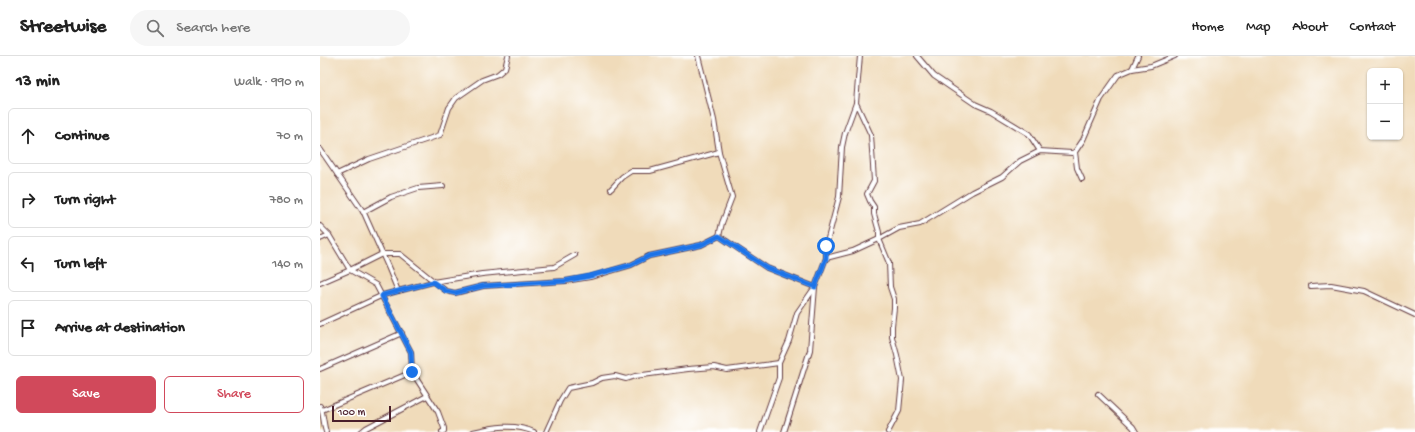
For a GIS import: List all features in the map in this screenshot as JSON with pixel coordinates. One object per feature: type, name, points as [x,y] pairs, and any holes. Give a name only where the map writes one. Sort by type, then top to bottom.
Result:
[{"type":"street","points":[[337,174],[369,159],[440,135],[448,108],[456,98],[482,80],[498,74],[505,68],[508,56]]},
{"type":"street","points":[[698,56],[714,120],[719,152],[732,197],[722,223],[719,236]]},
{"type":"street","points":[[760,432],[779,378],[780,363],[789,341],[797,313],[815,287],[826,258],[826,246],[838,197],[842,147],[845,133],[856,103],[860,56]]},
{"type":"street","points":[[917,56],[934,76],[975,104],[991,111],[1029,134],[1040,151]]},
{"type":"street","points":[[1132,69],[1138,56]]},
{"type":"street","points":[[1082,178],[1077,168],[1075,152],[1083,140],[1101,99],[1118,75],[1132,69],[1151,66],[1175,56]]},
{"type":"street","points":[[856,103],[871,134],[874,181],[867,194],[874,207],[874,214],[880,232],[879,239],[889,263],[890,287],[894,299],[892,338],[898,355],[902,380],[899,411],[888,432]]},
{"type":"street","points":[[320,149],[363,212],[398,291]]},
{"type":"street","points":[[826,258],[852,251],[899,228],[920,224],[972,192],[1002,177],[1020,161],[1040,151],[1075,152]]},
{"type":"street","points":[[611,189],[622,177],[631,171],[650,171],[719,152]]},
{"type":"street","points":[[363,212],[391,196],[418,188],[443,186]]},
{"type":"street","points":[[320,226],[329,235],[350,270],[376,285],[411,352],[412,372],[438,412],[444,428],[444,431],[442,432]]},
{"type":"street","points":[[320,239],[329,235]]},
{"type":"street","points":[[320,283],[382,254],[400,254],[433,282],[446,291],[455,293],[483,286],[565,281],[631,265],[649,256],[701,245],[719,236]]},
{"type":"street","points":[[719,236],[767,268],[815,287]]},
{"type":"street","points":[[320,324],[382,296],[398,291],[433,282],[482,274],[554,267],[575,255]]},
{"type":"street","points":[[1311,286],[1331,285],[1364,291],[1415,315]]},
{"type":"street","points":[[784,432],[810,350],[815,287]]},
{"type":"street","points":[[320,369],[402,333]]},
{"type":"street","points":[[546,432],[560,400],[568,388],[592,383],[602,378],[615,376],[626,379],[688,369],[714,367],[727,370],[780,363]]},
{"type":"street","points":[[326,432],[321,408],[412,372]]},
{"type":"street","points":[[1098,394],[1133,426],[1136,432]]},
{"type":"street","points":[[361,432],[427,396]]},
{"type":"street","points":[[473,432],[513,426],[534,432]]},
{"type":"route","points":[[412,372],[411,352],[382,296],[383,295],[433,282],[446,291],[455,293],[483,286],[565,281],[631,265],[649,256],[701,245],[719,236],[767,268],[815,287],[826,258],[826,246]]}]
